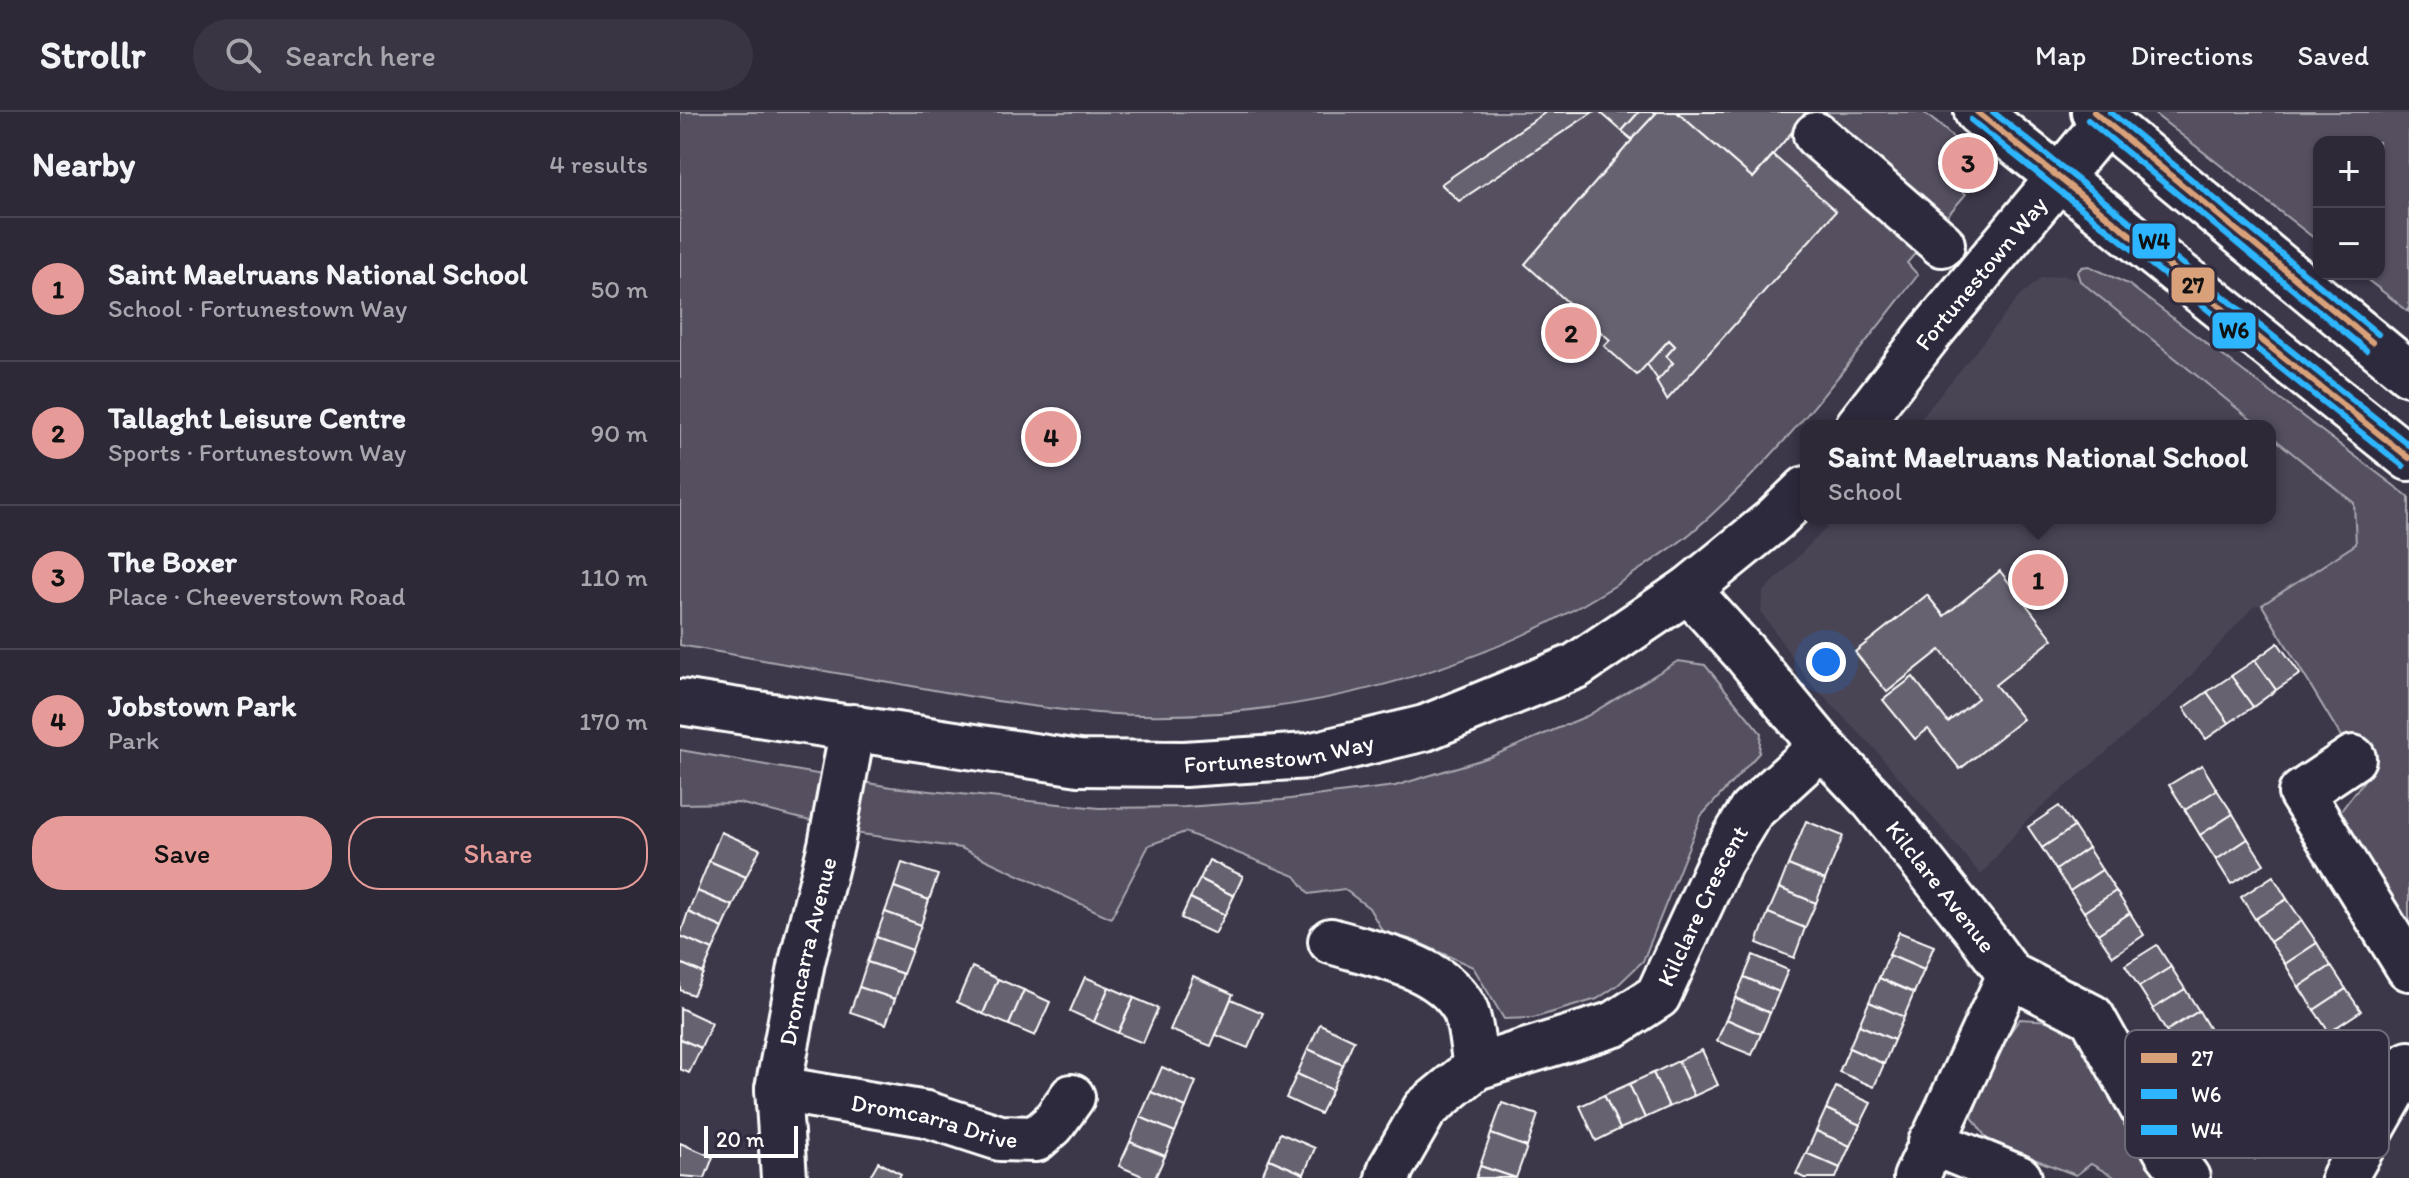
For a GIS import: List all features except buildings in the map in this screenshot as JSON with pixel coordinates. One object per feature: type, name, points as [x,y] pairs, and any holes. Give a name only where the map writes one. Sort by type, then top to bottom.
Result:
[{"type":"street","points":[[1977,112],[2058,180],[2409,458]]},
{"type":"street","points":[[2100,117],[2409,373]]},
{"type":"street","name":"Fortunestown Way","points":[[1863,420],[1940,321],[2058,180],[2100,117]]},
{"type":"street","points":[[1816,135],[1942,244]]},
{"type":"street","name":"Fortunestown Way","points":[[680,702],[1079,763],[1184,764],[1309,756],[1425,728],[1576,666],[1688,590],[1800,495]]},
{"type":"street","name":"Kilclare Avenue","points":[[1688,590],[1822,746],[1873,800],[2010,975],[2092,1017],[2125,1076]]},
{"type":"street","name":"Dromcarra Avenue","points":[[784,1178],[778,1089],[853,727]]},
{"type":"street","name":"Kilclare Crescent","points":[[1388,1178],[1425,1109],[1476,1067],[1615,1024],[1658,996],[1720,862],[1751,811],[1822,746]]},
{"type":"street","points":[[2353,758],[2301,793],[2409,968]]},
{"type":"street","points":[[1331,941],[1413,967],[1445,983],[1465,1008],[1476,1067]]},
{"type":"street","points":[[2010,975],[1924,1160],[2019,1178]]},
{"type":"street","points":[[2389,1099],[2409,1064]]},
{"type":"street","name":"Dromcarra Drive","points":[[778,1089],[926,1114],[1000,1138],[1036,1139],[1052,1125],[1072,1097]]},
{"type":"street","name":"Kilclare Avenue","points":[[2172,1158],[2187,1178]]},
{"type":"street","points":[[2344,1178],[2355,1158]]},
{"type":"shaded area","points":[[680,112],[1923,112],[1952,136],[1964,155],[1967,165],[1962,191],[1966,194],[1907,263],[1918,275],[1783,443],[1723,504],[1686,537],[1585,604],[1520,636],[1453,663],[1383,685],[1312,701],[1240,711],[1168,715],[1097,713],[996,701],[680,645]]},
{"type":"shaded area","points":[[2152,112],[2409,112],[2409,312],[2368,280],[2385,280],[2385,136],[2313,136],[2313,237]]},
{"type":"shaded area","points":[[2089,266],[2128,284],[2409,497],[2409,925],[2337,816],[2366,778],[2262,605],[2356,544],[2354,503],[2276,440],[2276,420],[2252,420],[2080,281],[2077,272]]},
{"type":"shaded area","points":[[2063,275],[2080,281],[2133,319],[2255,420],[1920,420],[2020,296],[2041,278]]},
{"type":"shaded area","points":[[2276,438],[2354,503],[2356,544],[2262,605],[2254,606],[2173,695],[2026,821],[1981,875],[1874,748],[1809,682],[1761,612],[1763,592],[1830,524],[2276,524]]},
{"type":"shaded area","points":[[1678,661],[1705,665],[1761,733],[1759,753],[1701,816],[1643,961],[1618,985],[1597,999],[1533,1018],[1504,1019],[1473,967],[1413,940],[1383,932],[1369,908],[1344,889],[1309,894],[1295,876],[1185,832],[1149,845],[1111,918],[961,848],[861,834],[739,803],[680,804],[680,750],[891,787],[1099,808],[1185,807],[1282,800],[1395,786],[1490,757],[1587,716]]},
{"type":"shaded area","points":[[2020,1019],[2069,1022],[2125,1118],[2125,1158],[2148,1158],[2160,1178],[2116,1178],[2091,1164],[2076,1175],[1989,1142],[1972,1117],[1996,1051]]},
{"type":"transit line","name":"27","points":[[1977,112],[2409,458]]},
{"type":"transit line","name":"W4","points":[[1993,112],[2409,445]]},
{"type":"transit line","name":"27","points":[[2094,112],[2372,342]]},
{"type":"transit line","name":"W4","points":[[2110,112],[2378,334]]},
{"type":"transit line","name":"W6","points":[[1971,120],[2403,466]]},
{"type":"transit line","name":"W6","points":[[2088,120],[2366,350]]},
{"type":"place","name":"The Boxer","points":[[1968,163]]},
{"type":"place","name":"Tallaght Leisure Centre","points":[[1571,333]]},
{"type":"place","name":"Jobstown Park","points":[[1051,437]]},
{"type":"place","name":"Saint Maelruans National School","points":[[2038,580]]}]
